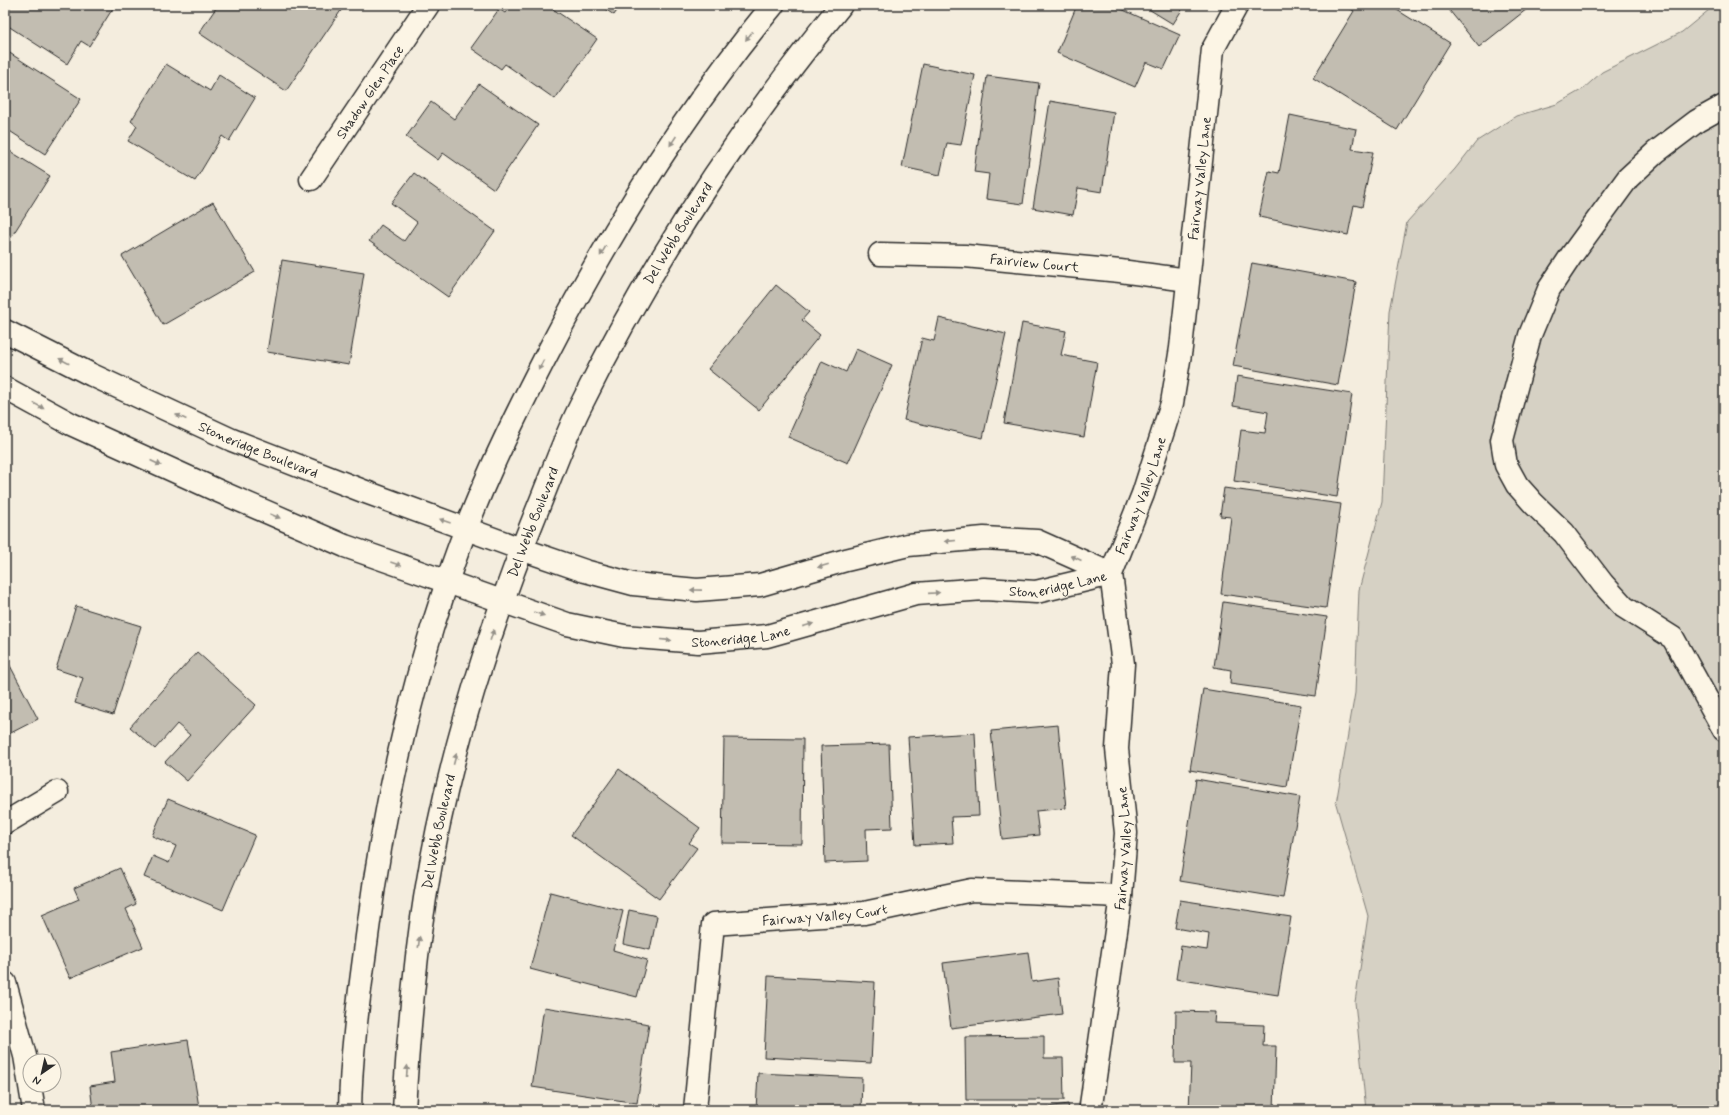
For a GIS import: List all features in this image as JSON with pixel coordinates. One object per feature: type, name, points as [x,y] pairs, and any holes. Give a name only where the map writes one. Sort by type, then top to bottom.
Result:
[{"type":"street","name":"Shadow Glen Place","points":[[311,179],[428,5]]},
{"type":"street","points":[[350,1110],[360,989],[374,884],[393,784],[419,673],[447,582],[466,529],[500,448],[530,386],[572,304],[626,211],[714,82],[773,5]]},
{"type":"street","name":"Del Webb Boulevard","points":[[404,1110],[413,989],[425,898],[445,797],[473,696],[502,602],[521,549],[578,409],[672,238],[758,114],[811,42],[841,5]]},
{"type":"street","name":"Fairway Valley Lane","points":[[1092,1110],[1091,1105],[1121,896],[1126,833],[1117,749],[1123,664],[1111,574],[1143,494],[1172,403],[1181,348],[1213,49],[1237,5]]},
{"type":"street","points":[[1724,106],[1697,121],[1656,152],[1628,178],[1571,256],[1549,289],[1530,335],[1502,440],[1506,465],[1521,490],[1564,533],[1603,584],[1624,606],[1673,638],[1724,730]]},
{"type":"street","name":"Fairview Court","points":[[880,254],[965,256],[1120,271],[1188,280]]},
{"type":"street","name":"Stoneridge Boulevard","points":[[5,331],[92,376],[232,440],[363,491],[521,549]]},
{"type":"street","points":[[5,388],[71,424],[216,490],[345,546],[502,602]]},
{"type":"street","name":"Stoneridge Lane","points":[[521,549],[585,571],[633,584],[697,590],[760,585],[846,560],[908,545],[984,538],[1037,541],[1111,574]]},
{"type":"street","name":"Stoneridge Lane","points":[[502,602],[567,624],[624,636],[698,642],[767,636],[916,594],[984,589],[1036,592],[1111,574]]},
{"type":"street","points":[[5,823],[57,792]]},
{"type":"street","name":"Fairway Valley Court","points":[[695,1110],[713,924],[864,913],[972,890],[1121,896]]},
{"type":"street","points":[[5,983],[25,1056],[34,1110]]},
{"type":"shaded area","points":[[1715,5],[1724,5],[1724,1110],[1366,1110],[1355,1002],[1368,916],[1336,804],[1355,693],[1359,590],[1382,502],[1390,311],[1407,222],[1455,169],[1477,141],[1516,116],[1557,104],[1583,89],[1602,72],[1682,32]]},
{"type":"building","points":[[5,5],[115,5],[89,46],[81,41],[67,64],[5,24]]},
{"type":"building","points":[[218,5],[344,6],[286,91],[199,33]]},
{"type":"building","points":[[511,5],[547,5],[597,39],[555,99],[505,64],[501,69],[471,48],[499,9],[505,13]]},
{"type":"building","points":[[599,5],[621,5],[614,15]]},
{"type":"building","points":[[1077,5],[1112,5],[1180,35],[1164,69],[1146,62],[1135,87],[1057,53]]},
{"type":"building","points":[[1142,5],[1185,5],[1173,24]]},
{"type":"building","points":[[1344,5],[1389,5],[1450,43],[1397,130],[1313,78],[1354,11]]},
{"type":"building","points":[[1445,5],[1532,5],[1479,47]]},
{"type":"building","points":[[5,50],[81,99],[45,154],[5,128]]},
{"type":"building","points":[[166,64],[210,91],[219,75],[255,98],[229,141],[222,136],[195,181],[128,141],[137,126],[131,121]]},
{"type":"building","points":[[923,64],[975,75],[961,145],[947,143],[940,175],[902,167]]},
{"type":"building","points":[[987,76],[1039,83],[1023,204],[986,199],[989,174],[974,172]]},
{"type":"building","points":[[479,84],[538,125],[494,189],[443,153],[438,160],[406,137],[431,102],[454,119]]},
{"type":"building","points":[[1050,101],[1114,112],[1102,192],[1078,188],[1073,215],[1033,208]]},
{"type":"building","points":[[1290,115],[1356,129],[1352,149],[1373,152],[1362,207],[1354,205],[1348,235],[1259,217],[1269,171],[1279,173]]},
{"type":"building","points":[[5,148],[50,176],[5,247]]},
{"type":"building","points":[[414,173],[495,231],[448,297],[369,241],[381,225],[404,241],[417,222],[391,203]]},
{"type":"building","points":[[213,202],[255,272],[163,325],[122,256]]},
{"type":"building","points":[[282,260],[364,273],[349,365],[267,352]]},
{"type":"building","points":[[1252,263],[1356,282],[1338,385],[1233,366]]},
{"type":"building","points":[[776,285],[809,312],[802,320],[820,335],[759,410],[708,369]]},
{"type":"building","points":[[939,318],[1006,334],[983,438],[904,420],[922,338],[934,341]]},
{"type":"building","points":[[1022,323],[1066,331],[1061,355],[1097,362],[1084,437],[1004,423]]},
{"type":"building","points":[[856,349],[892,365],[848,463],[788,437],[822,361],[846,372]]},
{"type":"building","points":[[1237,376],[1352,394],[1337,497],[1234,481],[1241,430],[1265,433],[1268,412],[1233,406]]},
{"type":"building","points":[[1224,488],[1341,504],[1326,608],[1221,594],[1231,517],[1220,516]]},
{"type":"building","points":[[1223,602],[1327,617],[1316,696],[1230,684],[1231,670],[1214,667]]},
{"type":"building","points":[[76,606],[141,626],[113,715],[75,703],[83,678],[56,669]]},
{"type":"building","points":[[197,652],[256,705],[187,781],[165,762],[190,735],[177,724],[155,749],[130,727]]},
{"type":"building","points":[[5,656],[38,719],[5,736]]},
{"type":"building","points":[[1203,689],[1301,705],[1287,787],[1190,770]]},
{"type":"building","points":[[1058,725],[1066,808],[1036,811],[1039,835],[1002,839],[991,731]]},
{"type":"building","points":[[975,733],[979,816],[951,817],[953,843],[915,845],[908,737]]},
{"type":"building","points":[[724,738],[803,739],[802,844],[722,843]]},
{"type":"building","points":[[889,744],[892,828],[866,829],[867,861],[825,863],[821,746]]},
{"type":"building","points":[[619,769],[700,828],[689,843],[697,848],[659,899],[571,835]]},
{"type":"building","points":[[1196,779],[1300,797],[1283,898],[1180,881]]},
{"type":"building","points":[[168,799],[255,835],[223,910],[144,877],[153,856],[169,863],[176,846],[152,836]]},
{"type":"building","points":[[120,868],[136,904],[126,909],[143,947],[70,978],[42,915],[79,899],[74,888]]},
{"type":"building","points":[[550,892],[623,911],[613,950],[647,960],[637,997],[530,969]]},
{"type":"building","points":[[1180,900],[1291,917],[1278,995],[1176,979],[1181,946],[1207,950],[1209,934],[1175,928]]},
{"type":"building","points":[[629,910],[657,916],[650,950],[623,944]]},
{"type":"building","points":[[1028,952],[1032,982],[1058,978],[1062,1014],[951,1028],[943,963]]},
{"type":"building","points":[[768,976],[875,982],[871,1063],[764,1057]]},
{"type":"building","points":[[544,1007],[649,1024],[637,1103],[532,1087]]},
{"type":"building","points":[[1176,1011],[1215,1012],[1214,1023],[1264,1025],[1263,1046],[1276,1046],[1274,1110],[1189,1110],[1191,1063],[1175,1063]]},
{"type":"building","points":[[1044,1036],[1044,1058],[1063,1058],[1064,1100],[966,1100],[965,1037]]},
{"type":"building","points":[[188,1040],[199,1107],[182,1110],[93,1110],[90,1086],[115,1082],[111,1052]]},
{"type":"building","points":[[758,1073],[862,1078],[861,1110],[756,1110]]},
{"type":"building","points":[[1068,1104],[1069,1110],[1026,1110]]}]
